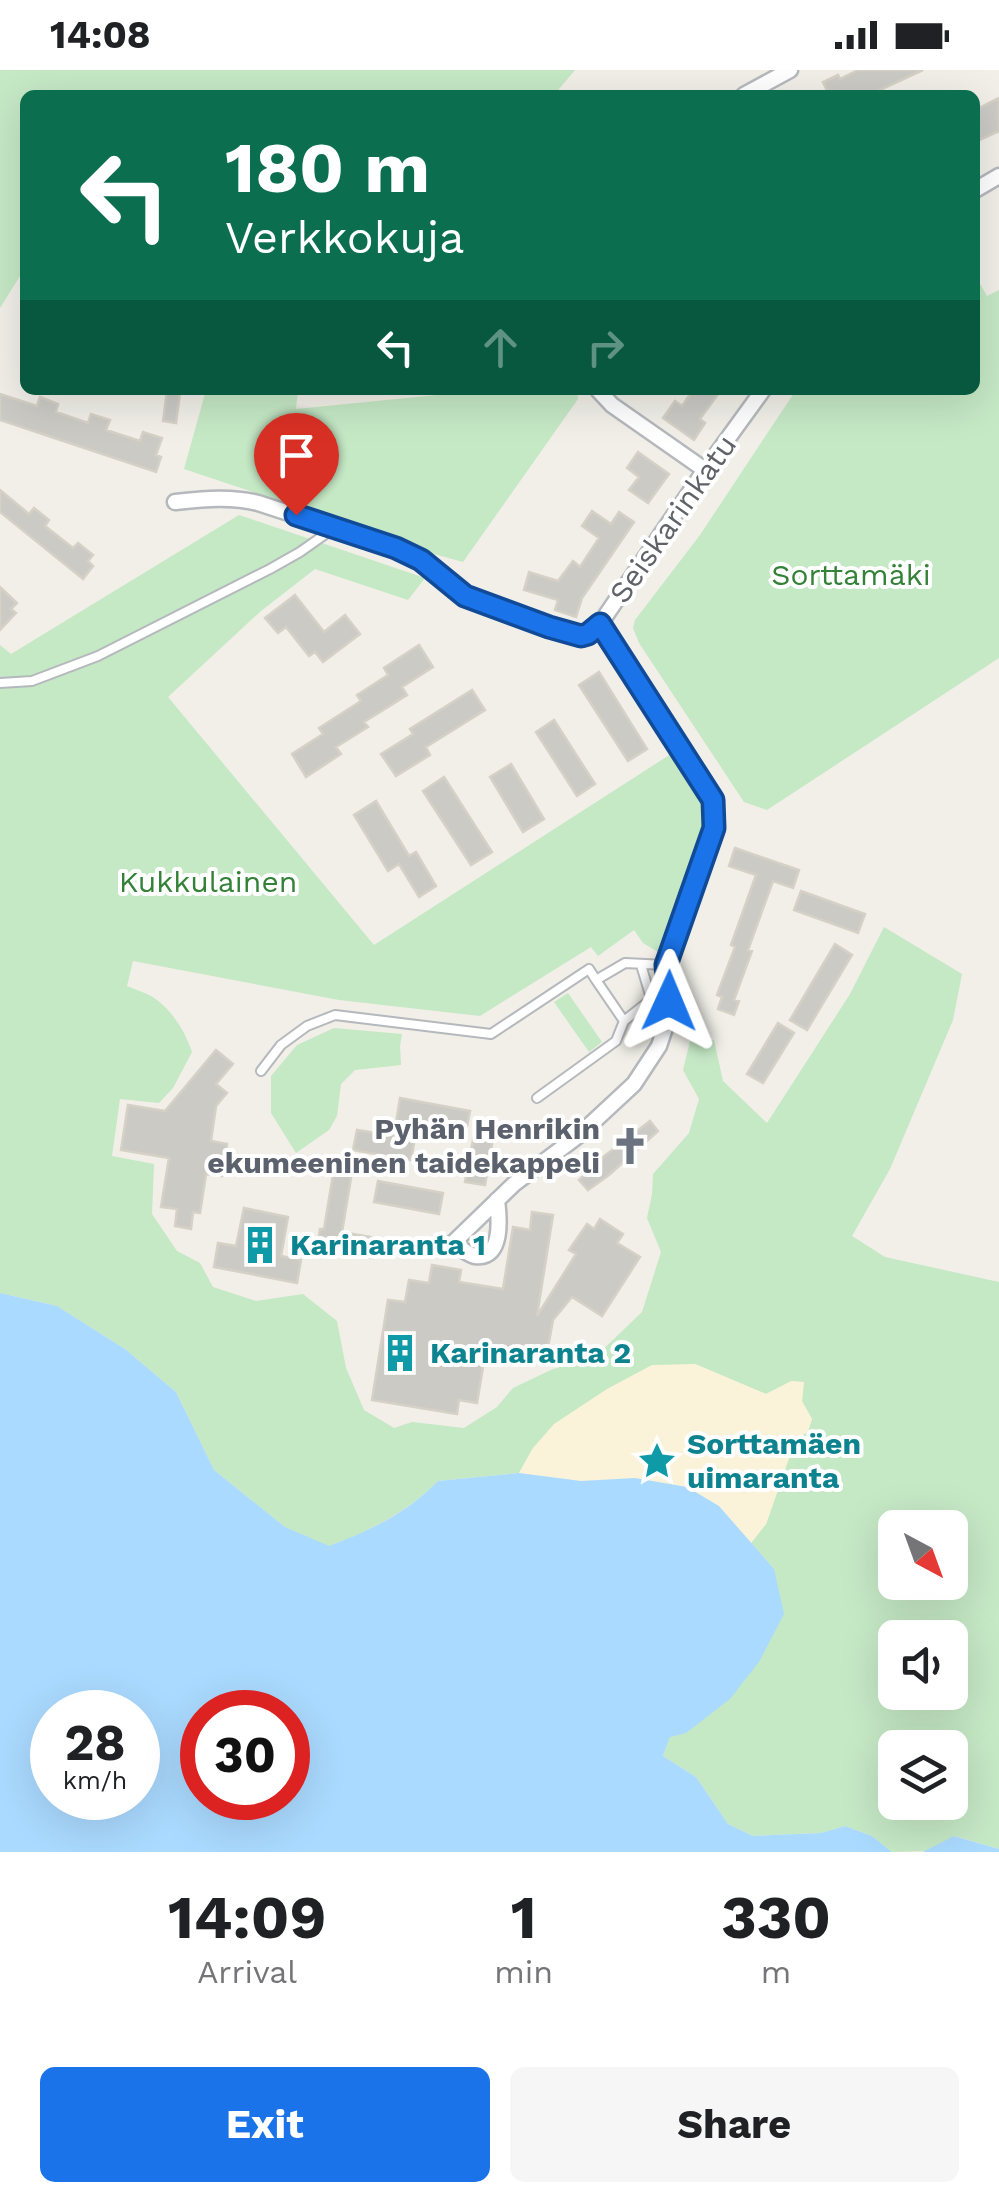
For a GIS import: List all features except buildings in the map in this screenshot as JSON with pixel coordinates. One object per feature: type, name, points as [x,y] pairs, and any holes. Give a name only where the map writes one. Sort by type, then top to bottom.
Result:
[{"type":"street","points":[[753,90],[790,70]]},
{"type":"street","points":[[603,395],[705,470]]},
{"type":"street","name":"Seiskarinkatu","points":[[498,1200],[578,1136],[634,1084],[665,1032],[669,1016],[666,973],[714,828],[713,800],[600,624],[759,395]]},
{"type":"street","points":[[176,502],[240,498],[396,548],[421,560],[465,596],[501,610],[581,636],[600,624]]},
{"type":"lane","points":[[0,683],[32,681],[98,656],[270,569],[334,528]]},
{"type":"lane","points":[[537,1098],[616,1041],[624,1021],[651,998],[666,973],[625,963],[596,980]]},
{"type":"lane","points":[[642,965],[651,998]]},
{"type":"lane","points":[[261,1071],[281,1045],[307,1026],[335,1015],[491,1034],[589,969],[624,1021]]},
{"type":"green space","points":[[0,70],[575,70],[558,90],[20,90],[20,276],[0,308]]},
{"type":"green space","name":"Sorttamäki","points":[[980,284],[987,296],[999,290],[999,658],[767,810],[744,802],[639,643],[633,628],[635,620],[700,535],[793,395],[980,395]]},
{"type":"green space","points":[[205,395],[297,395],[296,409],[437,395],[578,395],[463,562],[184,469]]},
{"type":"green space","name":"Kukkulainen","points":[[239,515],[425,578],[408,600],[315,569],[261,611],[168,697],[374,945],[674,752],[700,794],[704,824],[658,952],[643,943],[634,930],[598,956],[591,947],[480,1016],[339,1000],[133,961],[127,986],[151,996],[171,1013],[192,1052],[173,1088],[159,1103],[120,1099],[112,1156],[154,1164],[152,1214],[177,1251],[200,1263],[213,1287],[256,1301],[303,1294],[337,1321],[346,1368],[364,1410],[394,1428],[412,1422],[464,1428],[497,1407],[513,1388],[553,1369],[594,1358],[642,1312],[661,1252],[647,1218],[653,1174],[689,1133],[699,1099],[683,1070],[690,1041],[714,1040],[723,1081],[767,1123],[850,994],[884,927],[962,974],[953,1020],[890,1169],[852,1236],[885,1257],[999,1282],[999,1849],[955,1836],[929,1851],[892,1852],[872,1836],[845,1826],[821,1833],[753,1836],[728,1824],[696,1777],[663,1756],[670,1737],[774,1569],[751,1543],[766,1524],[795,1441],[808,1431],[812,1419],[791,1381],[766,1394],[695,1364],[533,1448],[519,1473],[438,1481],[388,1519],[329,1547],[285,1527],[214,1470],[176,1392],[125,1349],[57,1306],[0,1293],[0,645],[11,654]]},
{"type":"green space","points":[[568,993],[602,1042],[589,1052],[554,1002]]},
{"type":"green space","points":[[334,1028],[402,1034],[401,1065],[355,1070],[341,1084],[337,1116],[329,1130],[296,1153],[271,1113],[271,1076],[297,1045]]},
{"type":"sand","name":"Sorttamäen uimaranta","points":[[695,1364],[766,1394],[792,1381],[804,1382],[802,1402],[812,1419],[808,1431],[795,1441],[766,1524],[751,1543],[719,1507],[635,1478],[581,1481],[519,1473],[533,1448],[554,1424],[607,1389],[652,1365]]},
{"type":"water","points":[[0,1293],[57,1306],[125,1349],[176,1392],[214,1470],[285,1527],[329,1546],[388,1520],[438,1481],[519,1473],[581,1481],[635,1478],[687,1487],[719,1506],[774,1569],[784,1614],[759,1662],[730,1699],[686,1733],[670,1737],[663,1756],[696,1777],[728,1824],[753,1836],[821,1833],[845,1826],[872,1836],[892,1852],[0,1852]]},
{"type":"water","points":[[954,1836],[999,1849],[999,1852],[923,1852]]},
{"type":"place","name":"Pyhän Henrikin ekumeeninen taidekappeli","points":[[630,1146]]},
{"type":"place","name":"Karinaranta 1","points":[[260,1245]]},
{"type":"place","name":"Karinaranta 2","points":[[400,1353]]},
{"type":"place","name":"Sorttamäen uimaranta","points":[[657,1461]]},
{"type":"route","points":[[296,515],[396,548],[421,560],[465,596],[537,623],[581,636],[600,624],[713,800],[714,828],[666,965],[669,1001]]}]
